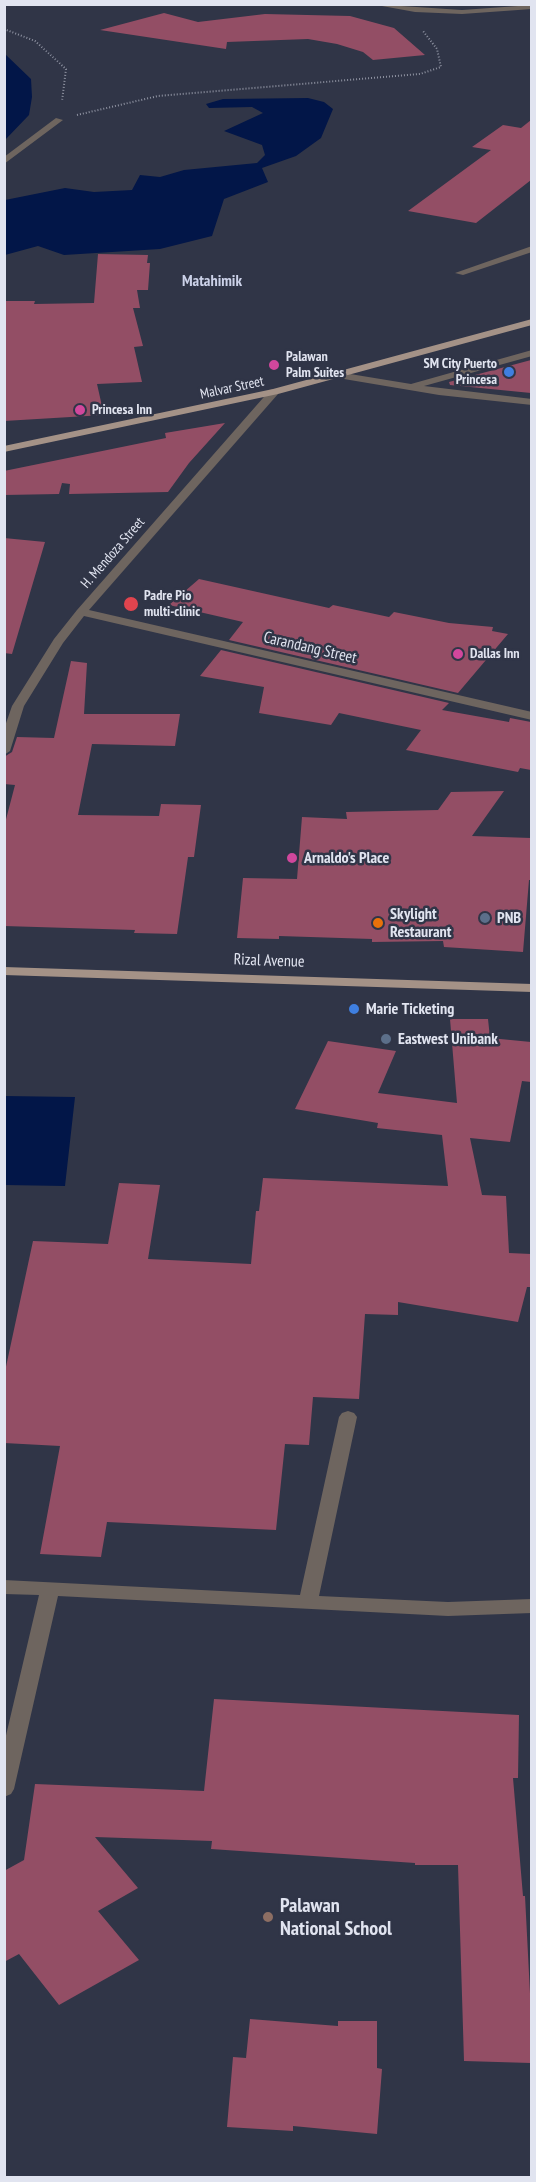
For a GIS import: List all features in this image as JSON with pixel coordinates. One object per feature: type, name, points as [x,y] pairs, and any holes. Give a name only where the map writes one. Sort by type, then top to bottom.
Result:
[{"type":"main road","name":"Malvar Street","points":[[4,448],[274,392],[531,322]]},
{"type":"main road","name":"Rizal Avenue","points":[[4,971],[531,988]]},
{"type":"street","points":[[375,4],[429,11],[462,12],[531,7]]},
{"type":"street","points":[[4,162],[59,120]]},
{"type":"street","points":[[460,273],[531,249]]},
{"type":"street","points":[[409,387],[531,353]]},
{"type":"street","points":[[338,375],[409,387],[531,402]]},
{"type":"street","name":"H. Mendoza Street","points":[[4,751],[18,706],[37,672],[81,612],[274,392]]},
{"type":"street","name":"Carandang Street","points":[[81,612],[531,716]]},
{"type":"street","points":[[308,1602],[348,1417]]},
{"type":"street","points":[[4,1587],[448,1609],[531,1606]]},
{"type":"street","points":[[4,1789],[50,1588]]},
{"type":"path","points":[[4,29],[35,41],[66,69],[59,120],[158,96],[420,74],[441,67],[437,49],[419,27],[429,11]]},
{"type":"water","points":[[5,54],[31,79],[32,97],[29,115],[5,140]]},
{"type":"water","points":[[308,98],[324,102],[333,109],[321,138],[296,156],[262,168],[268,182],[224,199],[212,236],[160,249],[64,255],[38,246],[5,255],[5,200],[65,188],[94,192],[132,190],[140,175],[160,177],[184,170],[257,163],[265,155],[262,145],[224,131],[263,113],[252,107],[209,108],[206,104],[223,99]]},
{"type":"water","points":[[5,1096],[75,1097],[65,1186],[5,1185]]},
{"type":"building","points":[[164,13],[198,22],[265,14],[350,16],[394,28],[425,55],[373,60],[363,52],[337,44],[308,39],[227,42],[226,49],[100,30]]},
{"type":"building","points":[[531,120],[531,180],[476,223],[408,211],[491,150],[472,147],[503,125],[521,128]]},
{"type":"building","points":[[98,254],[148,255],[147,263],[150,263],[148,290],[137,290],[140,308],[133,308],[143,346],[134,347],[142,382],[97,384],[104,415],[4,421],[4,301],[35,301],[34,304],[94,303]]},
{"type":"building","name":"SM City Puerto Princesa","points":[[531,360],[531,393],[450,385],[449,382]]},
{"type":"building","points":[[225,423],[189,463],[168,492],[69,494],[70,484],[62,483],[59,494],[4,495],[4,471],[166,438],[165,433]]},
{"type":"building","points":[[4,538],[45,542],[12,654],[4,653]]},
{"type":"building","points":[[199,579],[329,608],[333,605],[389,617],[394,612],[449,623],[493,627],[492,631],[508,634],[458,693],[229,640],[243,622],[169,605]]},
{"type":"building","points":[[221,650],[449,703],[442,710],[509,722],[510,718],[531,722],[531,770],[520,768],[518,772],[406,750],[421,730],[339,713],[331,725],[259,713],[264,687],[200,676]]},
{"type":"building","points":[[71,661],[87,663],[84,714],[180,714],[175,746],[92,744],[78,815],[159,816],[161,804],[201,805],[194,857],[188,857],[177,934],[134,933],[135,930],[4,926],[4,827],[15,785],[4,784],[4,757],[12,752],[17,737],[54,738]]},
{"type":"building","points":[[504,791],[472,836],[531,838],[531,880],[529,880],[523,952],[444,947],[443,941],[372,942],[372,939],[279,936],[279,939],[237,938],[243,878],[297,879],[302,817],[347,819],[346,812],[438,810],[451,792]]},
{"type":"building","points":[[450,1019],[488,1019],[490,1038],[531,1042],[531,1082],[522,1081],[510,1142],[470,1138],[482,1195],[506,1196],[509,1253],[531,1254],[531,1287],[527,1287],[518,1322],[398,1302],[398,1315],[365,1314],[359,1399],[313,1397],[309,1445],[285,1444],[276,1530],[107,1522],[101,1557],[40,1554],[60,1446],[4,1443],[4,1376],[33,1241],[108,1244],[119,1183],[160,1185],[148,1259],[251,1264],[256,1211],[259,1211],[263,1178],[448,1186],[442,1135],[377,1128],[378,1123],[295,1109],[328,1041],[396,1051],[378,1093],[457,1103]]},
{"type":"building","points":[[214,1699],[519,1715],[518,1778],[513,1778],[523,1896],[525,1896],[531,2063],[464,2061],[458,1865],[415,1865],[415,1863],[211,1849],[212,1841],[95,1837],[138,1888],[98,1911],[139,1960],[59,2005],[19,1954],[4,1962],[4,1871],[24,1860],[35,1784],[204,1791]]},
{"type":"building","points":[[250,2019],[338,2026],[338,2021],[377,2021],[377,2068],[382,2069],[377,2134],[293,2126],[293,2131],[227,2127],[233,2057],[246,2058]]},
{"type":"place","name":"Palawan Palm Suites","points":[[274,365]]},
{"type":"place","name":"SM City Puerto Princesa","points":[[509,372]]},
{"type":"place","name":"Princesa Inn","points":[[80,410]]},
{"type":"place","name":"Padre Pio multi-clinic","points":[[131,604]]},
{"type":"place","name":"Dallas Inn","points":[[458,654]]},
{"type":"place","name":"Arnaldo's Place","points":[[292,858]]},
{"type":"place","name":"PNB","points":[[485,918]]},
{"type":"place","name":"Skylight Restaurant","points":[[378,923]]},
{"type":"place","name":"Marie Ticketing","points":[[354,1009]]},
{"type":"place","name":"Eastwest Unibank","points":[[386,1039]]},
{"type":"place","name":"Palawan National School","points":[[268,1917]]},
{"type":"district","name":"Matahimik","points":[[212,281]]}]
